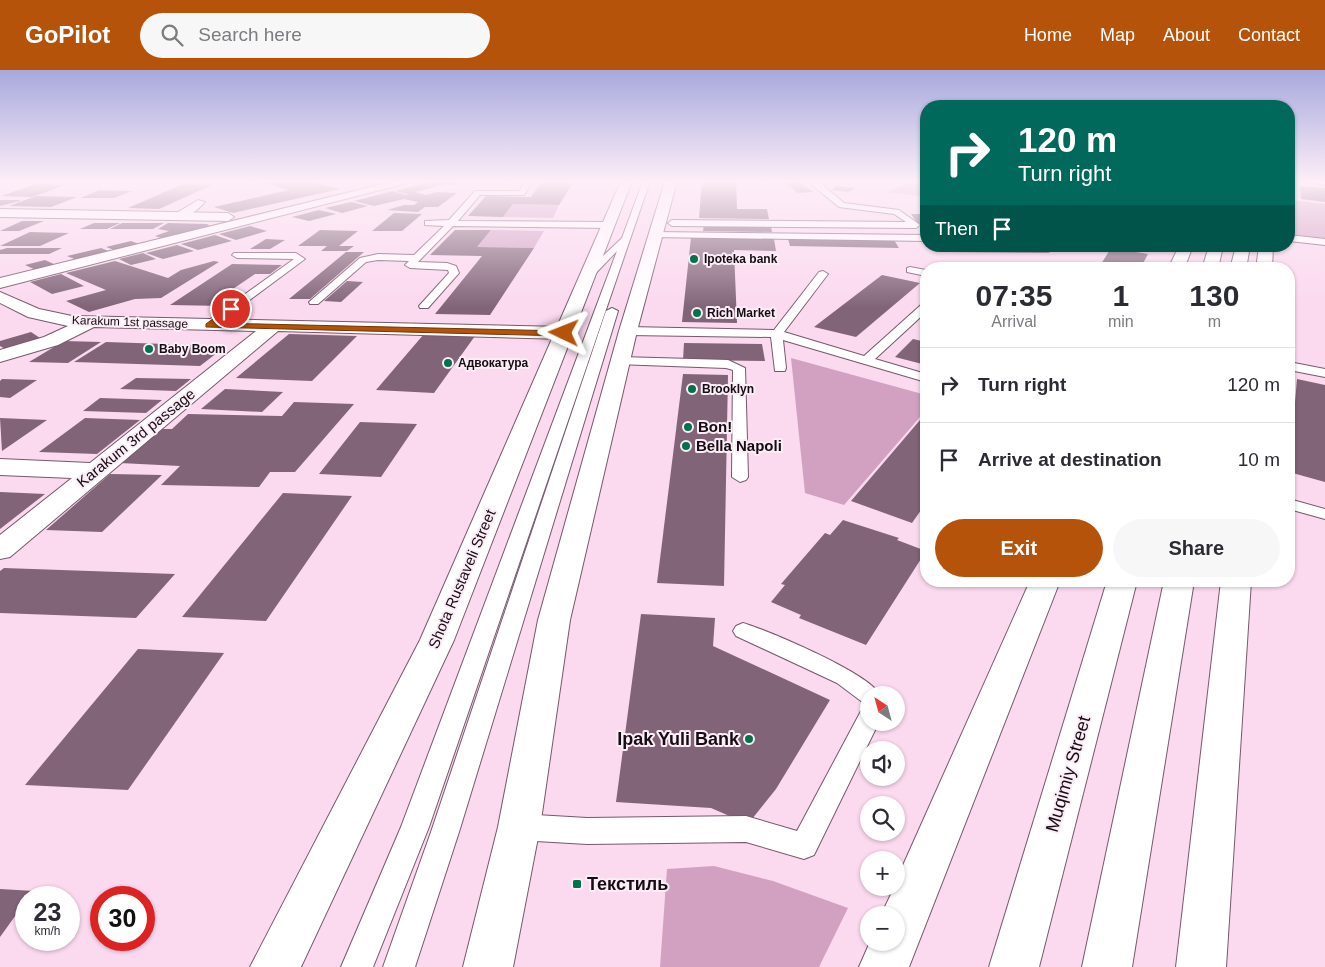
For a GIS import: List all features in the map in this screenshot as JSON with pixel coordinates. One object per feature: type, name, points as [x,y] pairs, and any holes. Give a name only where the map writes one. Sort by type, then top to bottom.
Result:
[{"type":"main road","points":[[0,283],[243,223]]},
{"type":"main road","points":[[488,967],[519,827],[554,620],[620,361],[658,223]]},
{"type":"main road","name":"Shota Rustaveli Street","points":[[275,967],[437,640],[609,225]]},
{"type":"main road","name":"Karakum 1st passage","points":[[0,297],[45,316],[90,322],[564,333]]},
{"type":"main road","points":[[0,356],[51,341],[90,322]]},
{"type":"main road","name":"Karakum 3rd passage","points":[[0,550],[272,327]]},
{"type":"main road","points":[[0,467],[94,471]]},
{"type":"main road","points":[[905,915],[1042,587]]},
{"type":"main road","name":"Muqimiy Street","points":[[1014,967],[1120,587]]},
{"type":"main road","points":[[1107,967],[1179,587]]},
{"type":"main road","points":[[1206,964],[1236,587]]},
{"type":"main road","points":[[884,967],[890,951]]},
{"type":"lane","points":[[428,223],[609,225]]},
{"type":"lane","points":[[424,306],[454,273],[453,268],[447,266],[410,265],[451,223]]},
{"type":"lane","points":[[399,967],[445,832],[628,223]]},
{"type":"lane","points":[[357,967],[414,827],[630,223]]},
{"type":"lane","points":[[913,223],[920,230]]},
{"type":"lane","points":[[861,224],[879,238]]},
{"type":"lane","points":[[656,229],[861,224],[916,225]]},
{"type":"lane","points":[[656,229],[879,238],[920,237]]},
{"type":"lane","points":[[590,273],[627,236]]},
{"type":"lane","points":[[1295,239],[1325,242]]},
{"type":"lane","points":[[209,326],[300,259],[296,256],[237,255]]},
{"type":"lane","points":[[314,302],[363,260],[378,257],[417,258]]},
{"type":"lane","points":[[910,270],[920,272]]},
{"type":"lane","points":[[780,368],[777,334],[823,274]]},
{"type":"lane","points":[[867,360],[920,311]]},
{"type":"lane","points":[[628,331],[777,334],[920,376]]},
{"type":"lane","points":[[620,361],[711,363],[735,365],[739,368],[740,477]]},
{"type":"lane","points":[[1295,367],[1325,373]]},
{"type":"lane","points":[[1295,506],[1325,514]]},
{"type":"lane","points":[[743,631],[845,677],[860,688]]},
{"type":"lane","points":[[519,827],[579,831],[746,829],[804,846],[862,731]]},
{"type":"shaded area","points":[[1295,223],[1325,223],[1325,239],[1295,235]]},
{"type":"shaded area","points":[[491,230],[544,231],[534,248],[477,247]]},
{"type":"shaded area","points":[[791,358],[920,393],[920,417],[844,505],[805,493]]},
{"type":"shaded area","points":[[714,866],[773,881],[848,908],[819,967],[660,967],[667,869]]},
{"type":"building","points":[[18,223],[39,223],[19,231],[0,231]]},
{"type":"building","points":[[94,223],[120,223],[107,229],[80,229]]},
{"type":"building","points":[[122,223],[164,223],[153,229],[110,229]]},
{"type":"building","points":[[168,223],[207,224],[210,226],[203,230],[164,239],[155,236],[169,231],[158,229]]},
{"type":"building","points":[[382,223],[412,223],[402,231],[372,231]]},
{"type":"building","points":[[704,225],[771,227],[772,232],[703,231]]},
{"type":"building","points":[[250,226],[267,231],[236,240],[219,234]]},
{"type":"building","points":[[320,230],[358,231],[339,246],[354,246],[347,251],[321,251],[327,246],[298,246]]},
{"type":"building","points":[[455,230],[491,230],[477,247],[534,248],[490,315],[435,314],[482,256],[430,255]]},
{"type":"building","points":[[30,232],[69,233],[40,246],[0,246]]},
{"type":"building","points":[[215,235],[232,241],[198,250],[181,244]]},
{"type":"building","points":[[691,237],[774,239],[776,251],[734,250],[737,323],[682,322]]},
{"type":"building","points":[[266,239],[285,240],[270,249],[250,249]]},
{"type":"building","points":[[788,239],[894,240],[899,248],[790,246]]},
{"type":"building","points":[[131,241],[142,245],[117,251],[106,247]]},
{"type":"building","points":[[177,245],[194,251],[163,259],[146,253]]},
{"type":"building","points":[[7,248],[62,248],[49,254],[0,254],[0,250]]},
{"type":"building","points":[[101,248],[111,252],[77,260],[67,256]]},
{"type":"building","points":[[346,252],[364,252],[310,299],[289,299]]},
{"type":"building","points":[[949,252],[1049,252],[1050,253]]},
{"type":"building","points":[[1109,252],[1148,254],[1144,262],[1102,262]]},
{"type":"building","points":[[143,253],[156,259],[131,265],[119,259]]},
{"type":"building","points":[[45,260],[56,265],[36,270],[25,265]]},
{"type":"building","points":[[115,261],[168,278],[181,270],[214,261],[219,262],[161,298],[135,299],[89,312],[66,301],[106,290],[66,273]]},
{"type":"building","points":[[232,264],[282,265],[270,274],[255,274],[224,295],[239,296],[225,306],[170,305]]},
{"type":"building","points":[[61,274],[84,286],[52,294],[30,282]]},
{"type":"building","points":[[882,275],[920,283],[856,337],[814,327]]},
{"type":"building","points":[[347,281],[363,282],[341,302],[324,301]]},
{"type":"building","points":[[31,332],[43,340],[7,350],[0,346],[0,341]]},
{"type":"building","points":[[289,334],[357,336],[312,381],[236,378]]},
{"type":"building","points":[[424,334],[475,336],[434,393],[376,390]]},
{"type":"building","points":[[913,339],[920,341],[920,363],[895,357]]},
{"type":"building","points":[[64,341],[101,342],[68,363],[29,362]]},
{"type":"building","points":[[106,342],[226,346],[200,366],[74,362]]},
{"type":"building","points":[[684,343],[762,344],[765,361],[683,360]]},
{"type":"building","points":[[683,374],[728,375],[724,586],[657,583]]},
{"type":"building","points":[[136,378],[191,379],[176,391],[120,389]]},
{"type":"building","points":[[2,379],[37,380],[10,398],[0,397],[0,381]]},
{"type":"building","points":[[1297,379],[1325,385],[1325,482],[1295,474],[1295,402]]},
{"type":"building","points":[[225,389],[283,392],[262,412],[201,409]]},
{"type":"building","points":[[100,398],[162,400],[146,413],[83,411]]},
{"type":"building","points":[[294,402],[354,404],[295,472],[270,472],[259,487],[161,485],[180,466],[120,463],[159,429],[172,429],[188,414],[282,416]]},
{"type":"building","points":[[0,418],[47,420],[2,451]]},
{"type":"building","points":[[85,418],[140,420],[97,454],[39,452]]},
{"type":"building","points":[[920,420],[920,512],[912,523],[851,501]]},
{"type":"building","points":[[360,422],[417,424],[381,477],[319,474]]},
{"type":"building","points":[[110,474],[162,475],[102,532],[46,530]]},
{"type":"building","points":[[0,492],[45,494],[0,529]]},
{"type":"building","points":[[283,493],[352,496],[266,621],[182,617]]},
{"type":"building","points":[[843,520],[899,538],[897,540],[920,549],[920,560],[866,645],[799,618],[801,615],[771,602],[785,585],[781,584],[825,533],[830,535]]},
{"type":"building","points":[[4,568],[175,574],[136,618],[0,613],[0,571]]},
{"type":"building","points":[[641,614],[715,618],[713,646],[830,700],[776,789],[748,824],[711,808],[616,802]]},
{"type":"building","points":[[138,649],[224,653],[128,790],[25,785]]},
{"type":"building","points":[[0,889],[15,890],[15,916],[0,937]]},
{"type":"place","name":"Ipoteka bank","points":[[694,259]]},
{"type":"place","name":"Rich Market","points":[[697,313]]},
{"type":"place","name":"Baby Boom","points":[[149,349]]},
{"type":"place","name":"Адвокатура","points":[[448,363]]},
{"type":"place","name":"Brooklyn","points":[[692,389]]},
{"type":"place","name":"Bon!","points":[[688,427]]},
{"type":"place","name":"Bella Napoli","points":[[686,446]]},
{"type":"place","name":"Ipak Yuli Bank","points":[[749,739]]},
{"type":"place","name":"Текстиль","points":[[577,884]]},
{"type":"route","points":[[231,309],[209,326],[564,333]]}]
